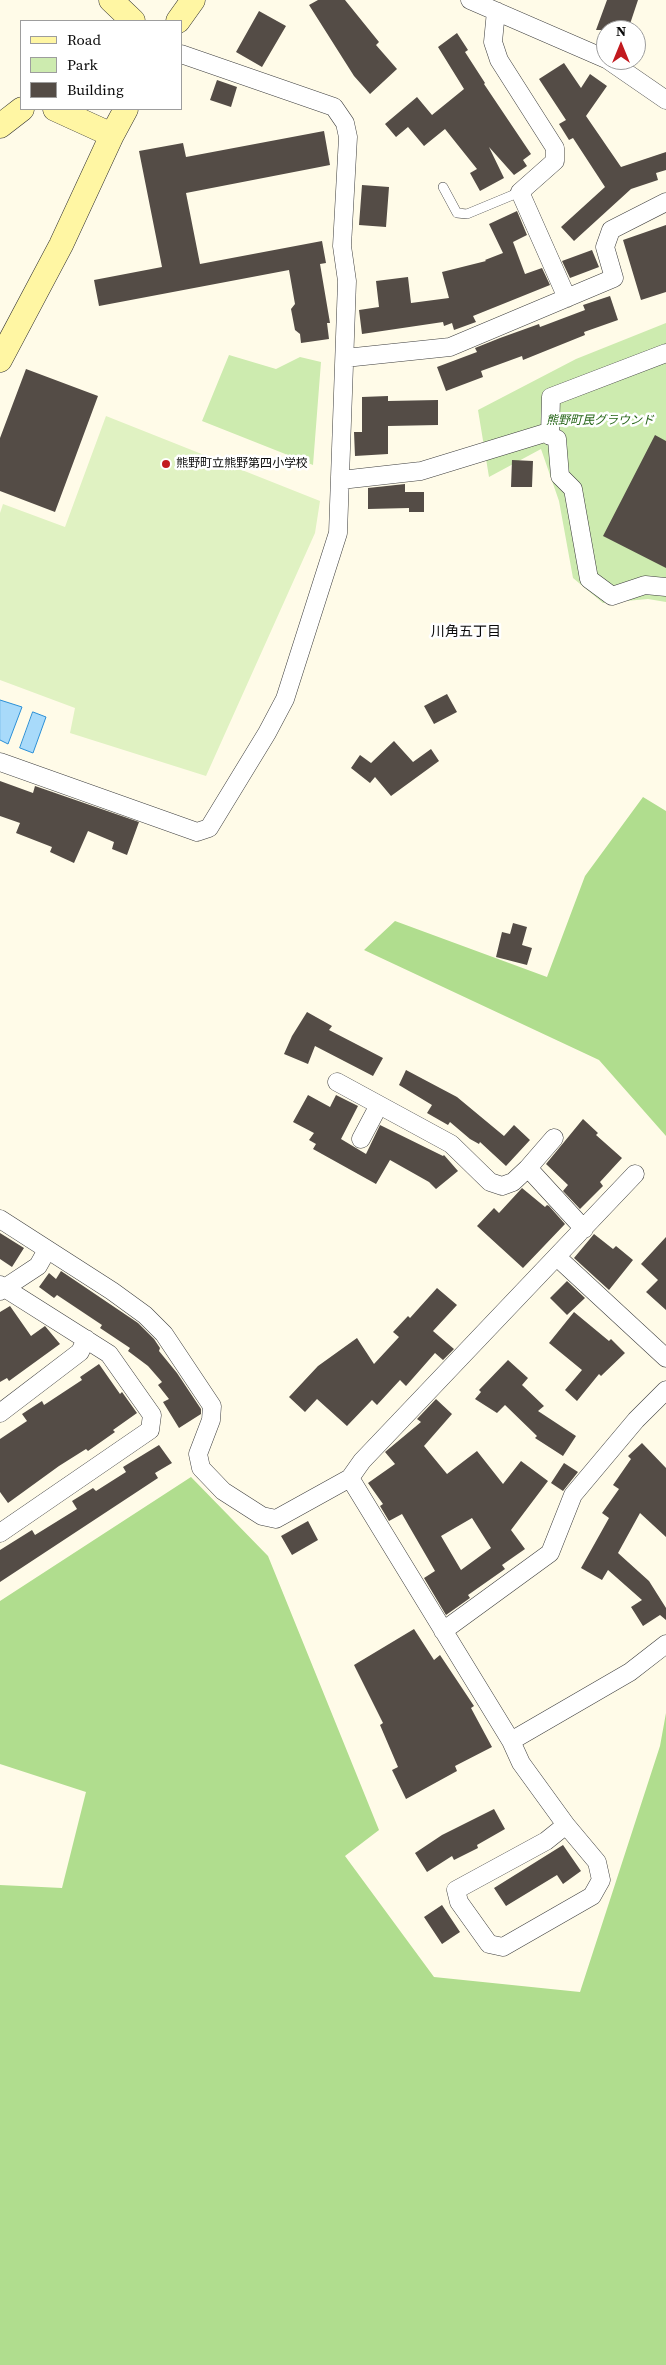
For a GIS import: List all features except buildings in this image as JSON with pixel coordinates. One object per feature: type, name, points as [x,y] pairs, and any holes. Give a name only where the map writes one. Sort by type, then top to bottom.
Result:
[{"type":"street","points":[[111,0],[132,20]]},
{"type":"street","points":[[179,20],[193,0]]},
{"type":"street","points":[[470,0],[596,55]]},
{"type":"street","points":[[496,11],[492,42],[499,60],[555,148],[555,161],[520,192],[568,298]]},
{"type":"street","points":[[0,762],[197,832],[210,828],[267,733],[285,699],[338,533],[347,281],[342,246],[348,137],[345,123],[334,107],[182,54]]},
{"type":"street","points":[[622,70],[666,100]]},
{"type":"street","points":[[0,126],[21,110]]},
{"type":"street","points":[[58,110],[112,135]]},
{"type":"street","points":[[0,360],[61,245],[125,110]]},
{"type":"street","points":[[345,358],[450,347],[614,278],[605,247],[611,230],[666,202]]},
{"type":"street","points":[[550,436],[551,397],[666,353]]},
{"type":"street","points":[[341,480],[421,470],[545,433],[557,440],[560,476],[573,489],[589,579],[612,596],[645,585],[666,587]]},
{"type":"street","points":[[336,1082],[451,1144],[490,1182],[502,1186],[512,1182],[528,1168],[554,1138]]},
{"type":"street","points":[[361,1139],[379,1105]]},
{"type":"street","points":[[528,1168],[584,1229]]},
{"type":"street","points":[[0,1219],[146,1315],[164,1334],[212,1406],[211,1420],[198,1454],[201,1468],[223,1491],[262,1516],[276,1519],[350,1478],[362,1461],[558,1258],[635,1174]]},
{"type":"street","points":[[0,1533],[150,1430],[152,1415],[109,1354],[2,1288],[38,1266],[47,1250]]},
{"type":"street","points":[[558,1258],[666,1358]]},
{"type":"street","points":[[0,1413],[80,1352],[86,1339]]},
{"type":"street","points":[[443,1631],[550,1553],[574,1495],[636,1420],[666,1390]]},
{"type":"street","points":[[350,1478],[511,1741],[521,1763],[566,1825],[597,1862],[601,1880],[592,1896],[503,1947],[489,1944],[459,1902],[456,1890],[546,1841],[566,1825]]},
{"type":"street","points":[[511,1741],[630,1672],[666,1644]]},
{"type":"lane","points":[[443,188],[457,212],[467,214],[520,192]]},
{"type":"green space","name":"熊野町民グラウンド","points":[[666,323],[666,602],[648,599],[603,603],[573,578],[559,501],[541,449],[489,477],[478,410],[576,359]]},
{"type":"green space","points":[[229,355],[276,369],[300,357],[321,362],[313,465],[202,421]]},
{"type":"green space","points":[[106,416],[320,501],[315,533],[206,776],[70,733],[75,708],[0,680],[0,513],[3,504],[65,527]]},
{"type":"green space","points":[[643,797],[666,811],[666,1136],[599,1060],[364,950],[395,921],[547,977],[585,876]]},
{"type":"green space","points":[[191,1477],[268,1556],[379,1830],[345,1856],[434,1977],[580,1992],[660,1746],[666,1713],[666,2365],[0,2365],[0,1885],[62,1888],[86,1792],[0,1764],[0,1601]]},
{"type":"water","points":[[0,700],[22,707],[8,744],[0,740]]},
{"type":"water","points":[[33,712],[46,717],[33,753],[20,748]]},
{"type":"place","name":"熊野町立熊野第四小学校","points":[[166,464]]},
{"type":"district","name":"川角五丁目","points":[[466,632]]}]
